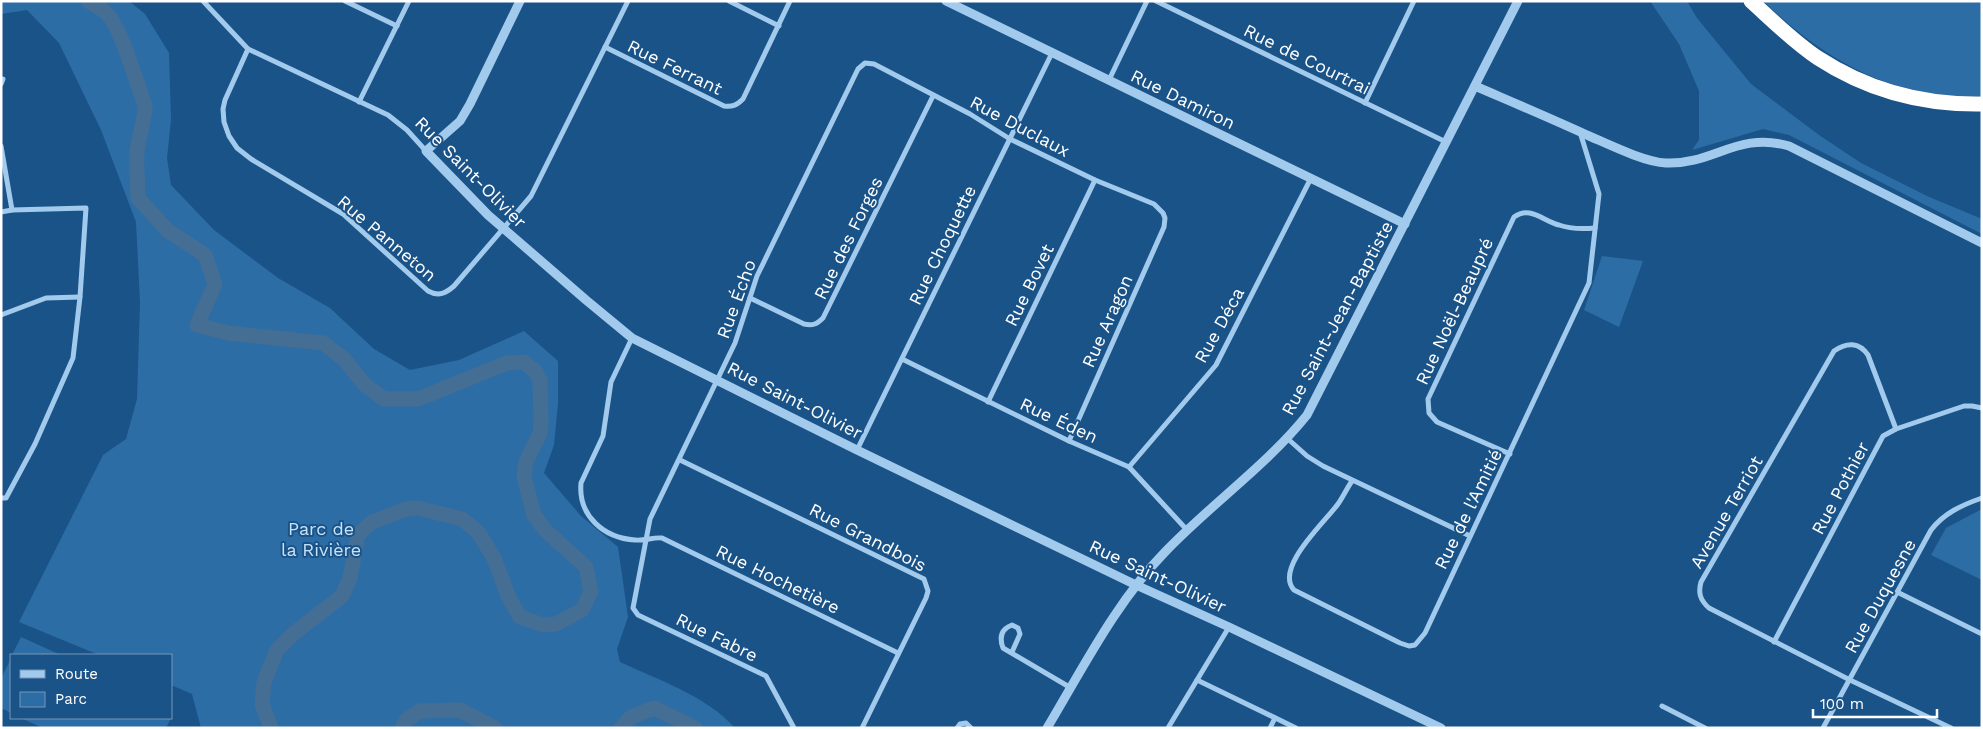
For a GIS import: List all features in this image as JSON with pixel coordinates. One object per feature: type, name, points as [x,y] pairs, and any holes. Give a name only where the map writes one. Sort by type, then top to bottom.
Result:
[{"type":"highway","points":[[1751,1],[1811,53],[1858,80],[1915,98],[1936,102],[1982,104]]},
{"type":"street","name":"Rue Saint-Olivier","points":[[203,1],[248,50],[388,115],[407,130],[462,191],[632,338],[857,450],[1136,585],[1441,728]]},
{"type":"street","points":[[346,1],[397,26]]},
{"type":"street","points":[[359,102],[409,1]]},
{"type":"street","points":[[426,151],[460,121],[520,1]]},
{"type":"street","name":"Rue Panneton","points":[[248,50],[225,100],[223,109],[224,122],[229,136],[237,148],[251,159],[343,214],[428,291],[440,295],[454,286],[531,196],[628,1]]},
{"type":"street","points":[[729,1],[778,26]]},
{"type":"street","name":"Rue Ferrant","points":[[605,47],[724,106],[731,107],[743,99],[790,1]]},
{"type":"street","name":"Rue Damiron","points":[[946,1],[1310,180],[1405,224]]},
{"type":"street","points":[[1109,80],[1147,1]]},
{"type":"street","name":"Rue de Courtrai","points":[[1156,1],[1446,142]]},
{"type":"street","points":[[1366,103],[1414,1]]},
{"type":"street","name":"Rue Saint-Jean-Baptiste","points":[[1046,728],[1136,585],[1187,530],[1288,439],[1307,414],[1518,1]]},
{"type":"street","name":"Rue Choquette","points":[[857,450],[1052,53]]},
{"type":"street","name":"Rue Duclaux","points":[[865,63],[874,64],[970,114],[1010,139],[1095,180],[1154,204],[1163,213]]},
{"type":"street","name":"Rue Écho","points":[[633,608],[650,519],[735,344],[756,276],[858,69],[865,63]]},
{"type":"street","points":[[1475,86],[1580,132],[1655,162],[1691,161],[1749,142],[1767,141],[1781,143],[1982,243]]},
{"type":"street","name":"Rue des Forges","points":[[750,298],[804,324],[818,324],[823,318],[933,96]]},
{"type":"street","name":"Rue de l'Amitié","points":[[1352,481],[1339,503],[1302,546],[1289,572],[1288,579],[1290,585],[1294,590],[1400,642],[1409,646],[1416,645],[1421,640],[1510,454],[1589,282],[1599,194],[1580,132]]},
{"type":"street","points":[[1,146],[12,210]]},
{"type":"street","name":"Rue Bovet","points":[[988,402],[1095,180]]},
{"type":"street","name":"Rue Déca","points":[[1129,467],[1216,365],[1310,180]]},
{"type":"street","points":[[1,212],[86,208],[80,297],[73,358],[34,444],[6,498],[1,498]]},
{"type":"street","name":"Rue Noël-Beaupré","points":[[1510,454],[1437,422],[1429,413],[1428,399],[1514,216],[1520,212],[1526,212],[1558,225],[1585,229],[1595,228]]},
{"type":"street","name":"Rue Aragon","points":[[1069,441],[1164,227],[1165,218],[1163,213]]},
{"type":"street","points":[[1,316],[46,298],[80,297]]},
{"type":"street","name":"Rue Hochetière","points":[[632,338],[611,382],[604,436],[584,474],[580,490],[583,507],[590,518],[606,532],[632,540],[645,541],[657,537],[662,538],[898,653]]},
{"type":"street","name":"Avenue Terriot","points":[[1896,429],[1868,355],[1854,344],[1846,344],[1834,351],[1699,589],[1703,603],[1709,608],[1850,680],[1951,728]]},
{"type":"street","name":"Rue Éden","points":[[902,359],[1069,441],[1129,467],[1187,530]]},
{"type":"street","name":"Rue Pothier","points":[[1774,642],[1883,436],[1896,429],[1964,406],[1980,407]]},
{"type":"street","points":[[1288,439],[1307,456],[1352,481],[1470,536]]},
{"type":"street","name":"Rue Grandbois","points":[[680,460],[924,579],[928,590],[926,598],[862,728]]},
{"type":"street","name":"Rue Duquesne","points":[[1823,728],[1938,521],[1963,505],[1982,498]]},
{"type":"street","points":[[1897,592],[1982,634]]},
{"type":"street","name":"Rue Fabre","points":[[633,608],[638,615],[766,676],[794,728]]},
{"type":"street","points":[[1012,652],[1020,634],[1018,628],[1012,624],[1006,627],[1001,634],[1000,640],[1003,648],[1071,688]]},
{"type":"street","points":[[1168,728],[1229,627]]},
{"type":"street","points":[[1197,680],[1296,728]]},
{"type":"street","points":[[1662,706],[1705,728]]},
{"type":"street","points":[[1270,728],[1275,718]]},
{"type":"street","points":[[957,728],[960,724],[966,723],[971,728]]},
{"type":"green space","name":"Parc de la Rivière","points":[[1,1],[129,1],[145,14],[169,53],[171,120],[167,158],[171,185],[214,230],[278,278],[330,308],[374,349],[410,370],[459,360],[524,331],[558,361],[558,403],[554,445],[544,473],[581,516],[618,547],[628,617],[617,649],[620,662],[666,682],[696,698],[724,717],[735,728],[201,728],[192,694],[172,685],[172,654],[97,654],[19,622],[103,455],[126,439],[137,399],[140,302],[136,222],[101,130],[59,43],[27,10],[1,14]]},
{"type":"green space","points":[[1650,1],[1687,1],[1697,18],[1751,84],[1819,135],[1861,163],[1927,196],[1982,219],[1982,234],[1789,135],[1763,129],[1692,150],[1699,140],[1699,91],[1679,44]]},
{"type":"green space","points":[[1763,1],[1982,1],[1982,96],[1948,96],[1916,91],[1868,75],[1824,50],[1783,19]]},
{"type":"green space","points":[[1602,256],[1643,261],[1619,327],[1584,310]]},
{"type":"green space","points":[[1982,509],[1982,580],[1931,555],[1946,528]]},
{"type":"green space","points":[[21,637],[59,654],[12,654]]},
{"type":"green space","points":[[10,660],[10,712],[1,708],[1,679]]},
{"type":"green space","points":[[23,719],[170,719],[166,728],[43,728]]},
{"type":"waterway","points":[[88,1],[105,12],[115,26],[125,48],[145,105],[137,151],[138,198],[167,230],[205,255],[215,284],[197,325],[228,333],[323,343],[344,359],[364,384],[384,399],[418,399],[507,363],[524,362],[536,372],[540,380],[540,433],[526,462],[524,477],[534,515],[545,530],[586,567],[591,592],[582,610],[556,624],[543,625],[520,617],[509,598],[494,558],[478,532],[462,519],[418,508],[406,509],[372,522],[358,535],[350,578],[342,596],[293,634],[277,650],[264,682],[262,704],[271,728]]},
{"type":"waterway","points":[[621,728],[631,717],[654,708],[695,728]]},
{"type":"waterway","points":[[402,728],[406,720],[420,711],[460,710],[495,728]]}]
